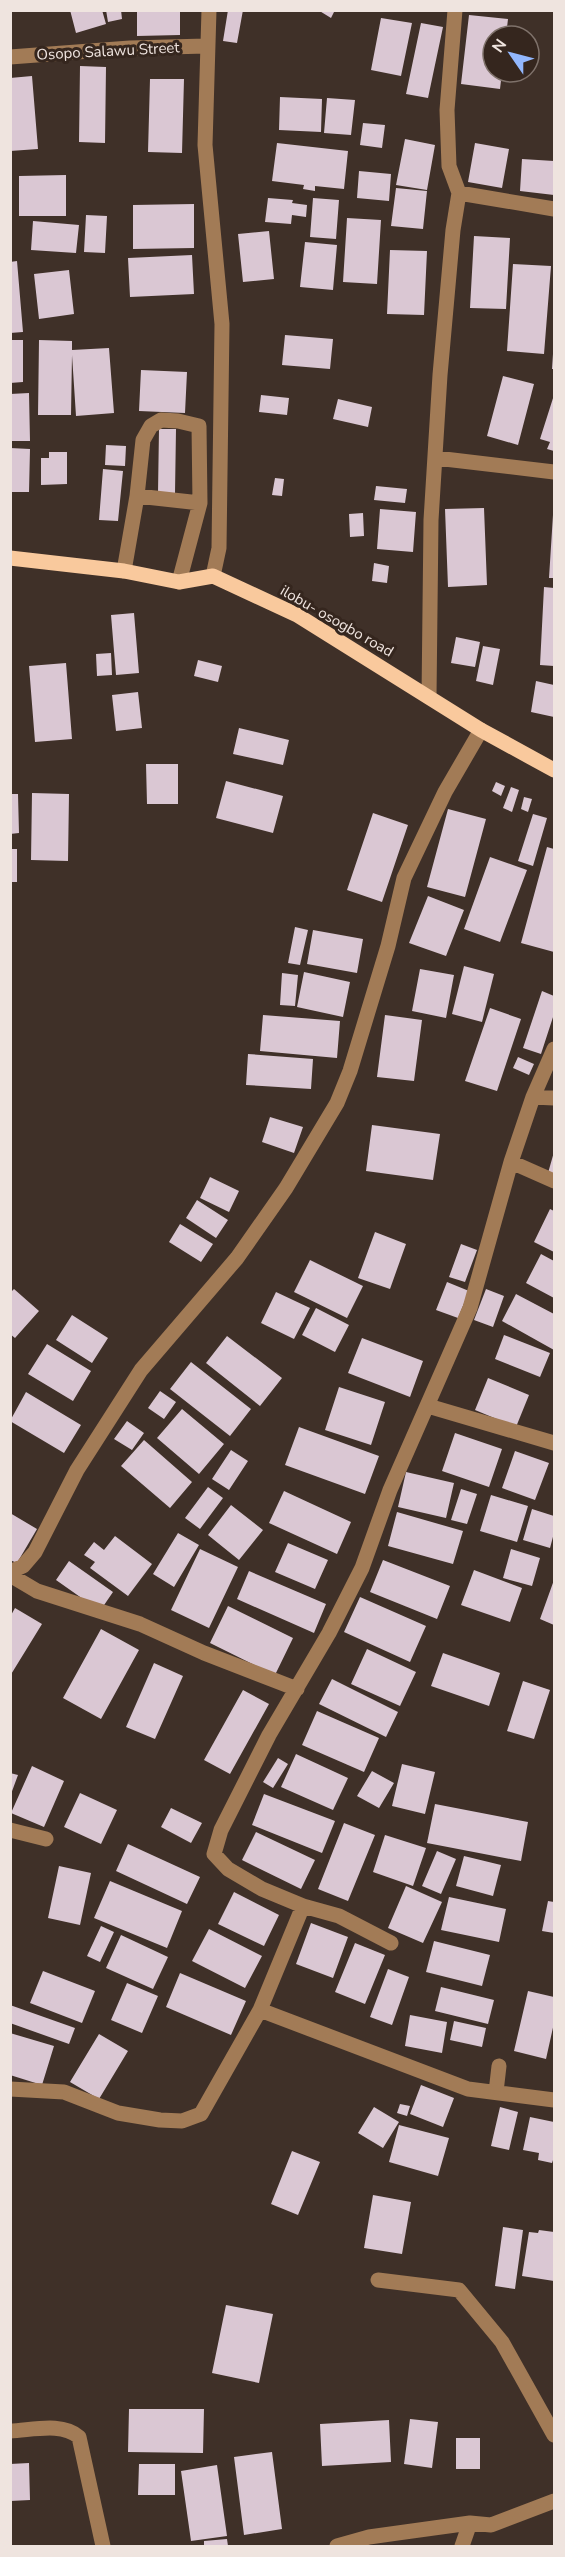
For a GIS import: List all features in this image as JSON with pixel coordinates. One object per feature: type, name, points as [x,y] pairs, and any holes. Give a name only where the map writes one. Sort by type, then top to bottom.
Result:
[{"type":"main road","points":[[10,558],[124,571],[179,582],[213,576]]},
{"type":"main road","name":"ilobu- osogbo road","points":[[213,576],[297,615],[481,730],[555,770]]},
{"type":"street","points":[[209,10],[206,46],[205,145],[222,324],[219,548],[213,576]]},
{"type":"street","points":[[429,697],[431,520],[440,375],[453,230],[459,194],[449,166],[447,110],[455,10]]},
{"type":"street","name":"Osopo Salawu Street","points":[[10,57],[130,48],[206,46]]},
{"type":"street","points":[[459,194],[555,209]]},
{"type":"street","points":[[124,571],[137,496],[143,440],[151,426],[161,420],[178,420],[199,426],[200,503],[179,582]]},
{"type":"street","points":[[436,458],[555,472]]},
{"type":"street","points":[[137,496],[200,503]]},
{"type":"street","points":[[297,1689],[204,1653],[141,1624],[37,1591],[10,1574],[23,1566],[35,1552],[77,1470],[141,1370],[237,1258],[286,1188],[337,1103],[350,1071],[388,946],[404,878],[445,792],[481,730]]},
{"type":"street","points":[[391,1943],[339,1916],[303,1906],[262,1889],[228,1869],[214,1854],[221,1830],[268,1734],[297,1689],[362,1568],[390,1490],[470,1308],[511,1162],[533,1097],[555,1049]]},
{"type":"street","points":[[533,1097],[555,1098]]},
{"type":"street","points":[[511,1162],[555,1181]]},
{"type":"street","points":[[428,1406],[555,1443]]},
{"type":"street","points":[[10,1830],[46,1839]]},
{"type":"street","points":[[10,2089],[64,2092],[118,2113],[182,2121],[201,2114],[260,2010],[303,1906]]},
{"type":"street","points":[[260,2010],[468,2089],[555,2100]]},
{"type":"street","points":[[496,2092],[499,2066]]},
{"type":"street","points":[[378,2280],[459,2290],[502,2342],[555,2435]]},
{"type":"street","points":[[10,2431],[61,2428],[71,2430],[79,2437],[103,2547]]},
{"type":"street","points":[[337,2547],[369,2537],[470,2523],[491,2525],[555,2501]]},
{"type":"street","points":[[462,2547],[470,2523]]},
{"type":"building","points":[[70,10],[102,10],[106,24],[76,33]]},
{"type":"building","points":[[106,10],[121,10],[122,19],[108,22]]},
{"type":"building","points":[[137,10],[180,10],[180,35],[137,36]]},
{"type":"building","points":[[228,10],[243,10],[237,43],[223,41]]},
{"type":"building","points":[[318,10],[335,10],[331,18]]},
{"type":"building","points":[[469,15],[508,19],[507,24],[481,24],[481,84],[501,84],[500,89],[461,84]]},
{"type":"building","points":[[381,18],[412,23],[401,76],[371,70]]},
{"type":"building","points":[[421,23],[443,27],[428,98],[406,94]]},
{"type":"building","points":[[80,66],[106,67],[105,143],[79,142]]},
{"type":"building","points":[[32,76],[38,149],[10,151],[10,78]]},
{"type":"building","points":[[150,79],[184,79],[182,153],[148,152]]},
{"type":"building","points":[[280,97],[322,99],[321,132],[279,130]]},
{"type":"building","points":[[327,98],[355,100],[351,135],[324,133]]},
{"type":"building","points":[[363,123],[385,125],[382,148],[360,145]]},
{"type":"building","points":[[405,139],[435,145],[427,190],[396,185]]},
{"type":"building","points":[[277,143],[348,151],[344,189],[315,186],[315,191],[303,189],[304,185],[272,181]]},
{"type":"building","points":[[475,143],[509,149],[502,188],[468,182]]},
{"type":"building","points":[[522,159],[554,161],[554,195],[520,191]]},
{"type":"building","points":[[359,171],[391,174],[389,201],[357,198]]},
{"type":"building","points":[[66,175],[66,216],[19,216],[19,176]]},
{"type":"building","points":[[396,188],[427,191],[423,229],[391,226]]},
{"type":"building","points":[[268,198],[293,200],[292,203],[307,205],[306,217],[292,215],[291,224],[265,222]]},
{"type":"building","points":[[313,198],[339,200],[336,239],[310,237]]},
{"type":"building","points":[[194,204],[194,248],[133,249],[133,205]]},
{"type":"building","points":[[86,215],[107,216],[105,253],[84,252]]},
{"type":"building","points":[[347,218],[381,220],[377,284],[343,282]]},
{"type":"building","points":[[33,221],[79,225],[76,253],[31,250]]},
{"type":"building","points":[[269,231],[274,279],[243,282],[238,234]]},
{"type":"building","points":[[474,236],[510,238],[506,309],[470,308]]},
{"type":"building","points":[[305,242],[337,245],[333,290],[300,287]]},
{"type":"building","points":[[390,250],[427,251],[424,315],[387,314]]},
{"type":"building","points":[[192,255],[194,294],[130,297],[128,258]]},
{"type":"building","points":[[17,261],[23,332],[10,333],[10,262]]},
{"type":"building","points":[[513,264],[551,266],[544,354],[507,351]]},
{"type":"building","points":[[69,270],[74,314],[39,319],[34,274]]},
{"type":"building","points":[[285,335],[333,339],[330,369],[282,365]]},
{"type":"building","points":[[10,340],[23,340],[23,382],[10,383]]},
{"type":"building","points":[[39,340],[72,341],[72,350],[109,348],[114,413],[76,416],[72,355],[71,415],[38,415]]},
{"type":"building","points":[[141,370],[187,372],[185,413],[139,411]]},
{"type":"building","points":[[503,376],[534,384],[518,445],[487,436]]},
{"type":"building","points":[[29,393],[30,441],[10,441],[10,394]]},
{"type":"building","points":[[261,395],[289,398],[287,415],[259,412]]},
{"type":"building","points":[[554,395],[554,451],[547,449],[550,442],[540,439]]},
{"type":"building","points":[[338,399],[372,407],[368,427],[333,419]]},
{"type":"building","points":[[159,429],[176,429],[175,493],[158,493]]},
{"type":"building","points":[[106,445],[126,446],[125,466],[105,465]]},
{"type":"building","points":[[10,448],[30,449],[29,492],[10,492]]},
{"type":"building","points":[[49,452],[67,452],[67,484],[41,485],[41,458],[49,458]]},
{"type":"building","points":[[103,469],[123,471],[118,521],[99,520]]},
{"type":"building","points":[[275,478],[284,479],[282,496],[272,495]]},
{"type":"building","points":[[376,486],[407,489],[405,503],[374,500]]},
{"type":"building","points":[[484,508],[487,585],[448,587],[445,509]]},
{"type":"building","points":[[380,509],[416,512],[413,552],[377,549]]},
{"type":"building","points":[[363,513],[364,536],[350,537],[349,514]]},
{"type":"building","points":[[553,515],[554,578],[549,578]]},
{"type":"building","points":[[374,563],[389,566],[387,583],[372,581]]},
{"type":"building","points":[[544,587],[554,588],[554,666],[540,665]]},
{"type":"building","points":[[134,613],[139,673],[116,675],[111,615]]},
{"type":"building","points":[[456,637],[480,642],[475,667],[451,663]]},
{"type":"building","points":[[483,646],[500,649],[493,685],[476,681]]},
{"type":"building","points":[[111,653],[112,675],[97,676],[96,654]]},
{"type":"building","points":[[198,660],[222,666],[218,682],[194,676]]},
{"type":"building","points":[[66,663],[72,739],[35,742],[29,666]]},
{"type":"building","points":[[536,681],[554,685],[554,717],[531,712]]},
{"type":"building","points":[[138,692],[142,728],[116,731],[112,695]]},
{"type":"building","points":[[239,728],[289,740],[283,765],[233,754]]},
{"type":"building","points":[[146,764],[178,764],[178,804],[147,804]]},
{"type":"building","points":[[226,781],[283,796],[273,833],[216,818]]},
{"type":"building","points":[[496,782],[505,786],[501,796],[492,791]]},
{"type":"building","points":[[511,787],[519,790],[512,812],[503,808]]},
{"type":"building","points":[[32,793],[69,794],[68,861],[31,860]]},
{"type":"building","points":[[10,794],[18,794],[19,833],[10,834]]},
{"type":"building","points":[[524,797],[532,799],[528,812],[521,809]]},
{"type":"building","points":[[448,809],[486,819],[465,897],[427,887]]},
{"type":"building","points":[[373,813],[408,825],[382,902],[347,890]]},
{"type":"building","points":[[533,814],[547,818],[533,866],[518,861]]},
{"type":"building","points":[[547,847],[554,849],[554,952],[521,943]]},
{"type":"building","points":[[10,849],[17,849],[17,882],[10,882]]},
{"type":"building","points":[[490,857],[527,870],[500,942],[464,929]]},
{"type":"building","points":[[428,896],[464,910],[446,956],[409,943]]},
{"type":"building","points":[[295,927],[308,930],[300,965],[288,963]]},
{"type":"building","points":[[313,930],[363,939],[357,973],[307,964]]},
{"type":"building","points":[[464,966],[494,974],[482,1022],[452,1014]]},
{"type":"building","points":[[420,969],[454,975],[446,1018],[412,1011]]},
{"type":"building","points":[[304,972],[350,982],[343,1017],[297,1007]]},
{"type":"building","points":[[282,973],[298,975],[295,1006],[280,1005]]},
{"type":"building","points":[[542,991],[554,996],[554,1014],[541,1054],[523,1048]]},
{"type":"building","points":[[490,1008],[521,1019],[497,1091],[465,1081]]},
{"type":"building","points":[[263,1015],[340,1021],[337,1058],[260,1051]]},
{"type":"building","points":[[385,1015],[422,1020],[414,1081],[377,1077]]},
{"type":"building","points":[[248,1054],[313,1059],[311,1089],[246,1085]]},
{"type":"building","points":[[518,1057],[534,1064],[529,1075],[513,1068]]},
{"type":"building","points":[[270,1117],[303,1127],[294,1153],[262,1142]]},
{"type":"building","points":[[372,1125],[440,1134],[433,1180],[366,1171]]},
{"type":"building","points":[[554,1152],[554,1175],[548,1173]]},
{"type":"building","points":[[210,1177],[239,1191],[229,1212],[200,1198]]},
{"type":"building","points":[[197,1200],[228,1220],[216,1238],[186,1218]]},
{"type":"building","points":[[550,1209],[554,1211],[554,1252],[534,1242]]},
{"type":"building","points":[[180,1224],[213,1244],[201,1262],[169,1242]]},
{"type":"building","points":[[375,1232],[406,1244],[390,1289],[358,1278]]},
{"type":"building","points":[[461,1244],[477,1250],[465,1282],[449,1277]]},
{"type":"building","points":[[541,1254],[554,1261],[554,1298],[526,1283]]},
{"type":"building","points":[[310,1260],[363,1286],[347,1318],[294,1292]]},
{"type":"building","points":[[447,1282],[469,1291],[458,1318],[436,1310]]},
{"type":"building","points":[[14,1289],[39,1311],[15,1338],[10,1334],[10,1293]]},
{"type":"building","points":[[486,1289],[504,1296],[493,1327],[474,1320]]},
{"type":"building","points":[[276,1292],[310,1308],[294,1339],[261,1323]]},
{"type":"building","points":[[516,1294],[554,1314],[554,1350],[502,1321]]},
{"type":"building","points":[[316,1308],[349,1325],[335,1352],[302,1335]]},
{"type":"building","points":[[72,1315],[108,1338],[92,1363],[56,1340]]},
{"type":"building","points":[[504,1335],[550,1353],[540,1377],[495,1359]]},
{"type":"building","points":[[227,1336],[282,1378],[260,1406],[206,1363]]},
{"type":"building","points":[[362,1338],[423,1361],[410,1397],[348,1373]]},
{"type":"building","points":[[47,1344],[91,1371],[73,1401],[28,1374]]},
{"type":"building","points":[[191,1362],[251,1409],[230,1436],[170,1389]]},
{"type":"building","points":[[488,1378],[529,1395],[516,1427],[475,1410]]},
{"type":"building","points":[[339,1387],[385,1402],[371,1445],[325,1430]]},
{"type":"building","points":[[160,1391],[176,1402],[164,1419],[148,1408]]},
{"type":"building","points":[[26,1392],[81,1425],[64,1453],[10,1421]]},
{"type":"building","points":[[182,1409],[224,1444],[199,1474],[157,1438]]},
{"type":"building","points":[[127,1421],[144,1433],[132,1450],[114,1439]]},
{"type":"building","points":[[299,1427],[379,1456],[365,1494],[285,1465]]},
{"type":"building","points":[[455,1433],[502,1449],[489,1487],[442,1471]]},
{"type":"building","points":[[144,1440],[192,1482],[170,1508],[121,1466]]},
{"type":"building","points":[[231,1450],[248,1461],[229,1490],[212,1479]]},
{"type":"building","points":[[515,1451],[549,1463],[535,1500],[502,1488]]},
{"type":"building","points":[[406,1472],[454,1483],[446,1518],[398,1507]]},
{"type":"building","points":[[208,1487],[223,1498],[200,1529],[185,1518]]},
{"type":"building","points":[[461,1489],[477,1494],[467,1524],[451,1520]]},
{"type":"building","points":[[284,1491],[351,1522],[337,1554],[269,1523]]},
{"type":"building","points":[[491,1495],[528,1506],[517,1542],[480,1531]]},
{"type":"building","points":[[231,1505],[263,1530],[239,1560],[208,1535]]},
{"type":"building","points":[[532,1509],[554,1516],[554,1533],[550,1548],[523,1540]]},
{"type":"building","points":[[397,1512],[463,1531],[453,1564],[388,1546]]},
{"type":"building","points":[[10,1513],[37,1529],[17,1563],[10,1560]]},
{"type":"building","points":[[178,1533],[199,1545],[174,1587],[153,1574]]},
{"type":"building","points":[[115,1536],[152,1564],[128,1596],[90,1568],[95,1562],[84,1555],[94,1542],[104,1550]]},
{"type":"building","points":[[288,1543],[328,1560],[315,1589],[275,1572]]},
{"type":"building","points":[[200,1549],[238,1567],[209,1628],[171,1610]]},
{"type":"building","points":[[511,1549],[540,1558],[532,1586],[503,1578]]},
{"type":"building","points":[[383,1560],[450,1586],[437,1619],[370,1592]]},
{"type":"building","points":[[69,1561],[113,1592],[100,1611],[56,1580]]},
{"type":"building","points":[[474,1570],[522,1588],[510,1622],[461,1605]]},
{"type":"building","points":[[249,1571],[326,1604],[314,1633],[237,1599]]},
{"type":"building","points":[[554,1580],[554,1625],[540,1619]]},
{"type":"building","points":[[360,1597],[426,1626],[410,1662],[344,1632]]},
{"type":"building","points":[[228,1606],[293,1638],[275,1675],[210,1643]]},
{"type":"building","points":[[15,1608],[42,1624],[10,1676],[10,1617]]},
{"type":"building","points":[[101,1629],[139,1650],[101,1719],[63,1698]]},
{"type":"building","points":[[367,1649],[416,1672],[400,1706],[351,1684]]},
{"type":"building","points":[[443,1653],[500,1673],[489,1706],[431,1686]]},
{"type":"building","points":[[154,1663],[183,1676],[155,1739],[126,1727]]},
{"type":"building","points":[[332,1679],[398,1712],[386,1737],[319,1704]]},
{"type":"building","points":[[523,1681],[550,1690],[534,1739],[507,1731]]},
{"type":"building","points":[[243,1690],[269,1704],[230,1774],[204,1760]]},
{"type":"building","points":[[317,1711],[379,1738],[364,1772],[302,1745]]},
{"type":"building","points":[[296,1754],[348,1778],[333,1810],[281,1787]]},
{"type":"building","points":[[278,1758],[288,1764],[273,1788],[263,1782]]},
{"type":"building","points":[[402,1764],[435,1772],[425,1814],[392,1806]]},
{"type":"building","points":[[32,1766],[64,1781],[44,1827],[11,1813]]},
{"type":"building","points":[[372,1771],[394,1783],[379,1808],[357,1796]]},
{"type":"building","points":[[10,1773],[18,1775],[11,1794],[10,1794]]},
{"type":"building","points":[[80,1793],[117,1810],[101,1844],[64,1827]]},
{"type":"building","points":[[264,1794],[335,1821],[322,1853],[252,1825]]},
{"type":"building","points":[[435,1804],[528,1822],[521,1861],[427,1843]]},
{"type":"building","points":[[171,1808],[202,1823],[191,1843],[161,1827]]},
{"type":"building","points":[[344,1823],[375,1835],[348,1901],[318,1889]]},
{"type":"building","points":[[256,1832],[315,1860],[301,1889],[242,1860]]},
{"type":"building","points":[[385,1835],[426,1848],[413,1886],[373,1872]]},
{"type":"building","points":[[128,1844],[200,1877],[187,1904],[116,1871]]},
{"type":"building","points":[[437,1851],[456,1859],[441,1894],[422,1886]]},
{"type":"building","points":[[464,1856],[501,1865],[493,1896],[456,1886]]},
{"type":"building","points":[[59,1866],[91,1873],[80,1925],[48,1918]]},
{"type":"building","points":[[110,1881],[182,1911],[167,1948],[94,1918]]},
{"type":"building","points":[[406,1886],[442,1902],[423,1943],[388,1928]]},
{"type":"building","points":[[234,1892],[279,1915],[264,1946],[218,1924]]},
{"type":"building","points":[[449,1897],[506,1909],[499,1942],[441,1930]]},
{"type":"building","points":[[548,1901],[554,1902],[554,1933],[542,1931]]},
{"type":"building","points":[[311,1923],[348,1937],[333,1978],[296,1964]]},
{"type":"building","points":[[101,1926],[114,1932],[100,1962],[87,1956]]},
{"type":"building","points":[[209,1929],[262,1956],[245,1988],[192,1961]]},
{"type":"building","points":[[121,1935],[168,1957],[153,1989],[106,1968]]},
{"type":"building","points":[[434,1941],[490,1955],[482,1986],[426,1972]]},
{"type":"building","points":[[355,1943],[385,1955],[365,2004],[335,1992]]},
{"type":"building","points":[[388,1969],[409,1977],[392,2025],[370,2017]]},
{"type":"building","points":[[43,1971],[95,1991],[82,2023],[30,2003]]},
{"type":"building","points":[[180,1973],[246,2001],[231,2035],[166,2007]]},
{"type":"building","points":[[127,1983],[158,1996],[142,2033],[111,2020]]},
{"type":"building","points":[[441,1987],[494,2000],[488,2024],[435,2011]]},
{"type":"building","points":[[528,1991],[554,1997],[554,2023],[546,2059],[514,2051]]},
{"type":"building","points":[[10,2005],[75,2028],[69,2044],[10,2023]]},
{"type":"building","points":[[410,2015],[447,2022],[442,2053],[405,2046]]},
{"type":"building","points":[[454,2021],[486,2028],[482,2047],[450,2040]]},
{"type":"building","points":[[10,2033],[54,2046],[42,2085],[10,2075]]},
{"type":"building","points":[[99,2034],[128,2051],[99,2099],[70,2082]]},
{"type":"building","points":[[421,2085],[454,2098],[443,2127],[410,2114]]},
{"type":"building","points":[[400,2104],[410,2106],[407,2116],[397,2113]]},
{"type":"building","points":[[374,2107],[399,2122],[383,2148],[358,2133]]},
{"type":"building","points":[[500,2107],[518,2112],[509,2150],[491,2146]]},
{"type":"building","points":[[530,2117],[554,2122],[552,2163],[538,2160],[539,2153],[523,2150]]},
{"type":"building","points":[[399,2125],[449,2138],[438,2176],[389,2162]]},
{"type":"building","points":[[292,2151],[320,2162],[298,2215],[271,2204]]},
{"type":"building","points":[[373,2195],[411,2202],[402,2254],[364,2248]]},
{"type":"building","points":[[503,2227],[523,2230],[515,2289],[495,2286]]},
{"type":"building","points":[[539,2230],[554,2232],[554,2281],[522,2276],[529,2232],[538,2233]]},
{"type":"building","points":[[226,2305],[273,2314],[259,2383],[212,2373]]},
{"type":"building","points":[[129,2409],[204,2409],[203,2453],[128,2452]]},
{"type":"building","points":[[410,2419],[438,2422],[432,2468],[404,2464]]},
{"type":"building","points":[[389,2420],[391,2462],[322,2466],[320,2424]]},
{"type":"building","points":[[456,2438],[480,2438],[480,2469],[456,2469]]},
{"type":"building","points":[[272,2452],[282,2529],[244,2535],[234,2457]]},
{"type":"building","points":[[29,2463],[30,2500],[10,2501],[10,2464]]},
{"type":"building","points":[[139,2464],[175,2464],[175,2495],[138,2495]]},
{"type":"building","points":[[217,2465],[227,2536],[191,2541],[181,2471]]},
{"type":"building","points":[[227,2539],[228,2546],[204,2546],[204,2541]]}]
